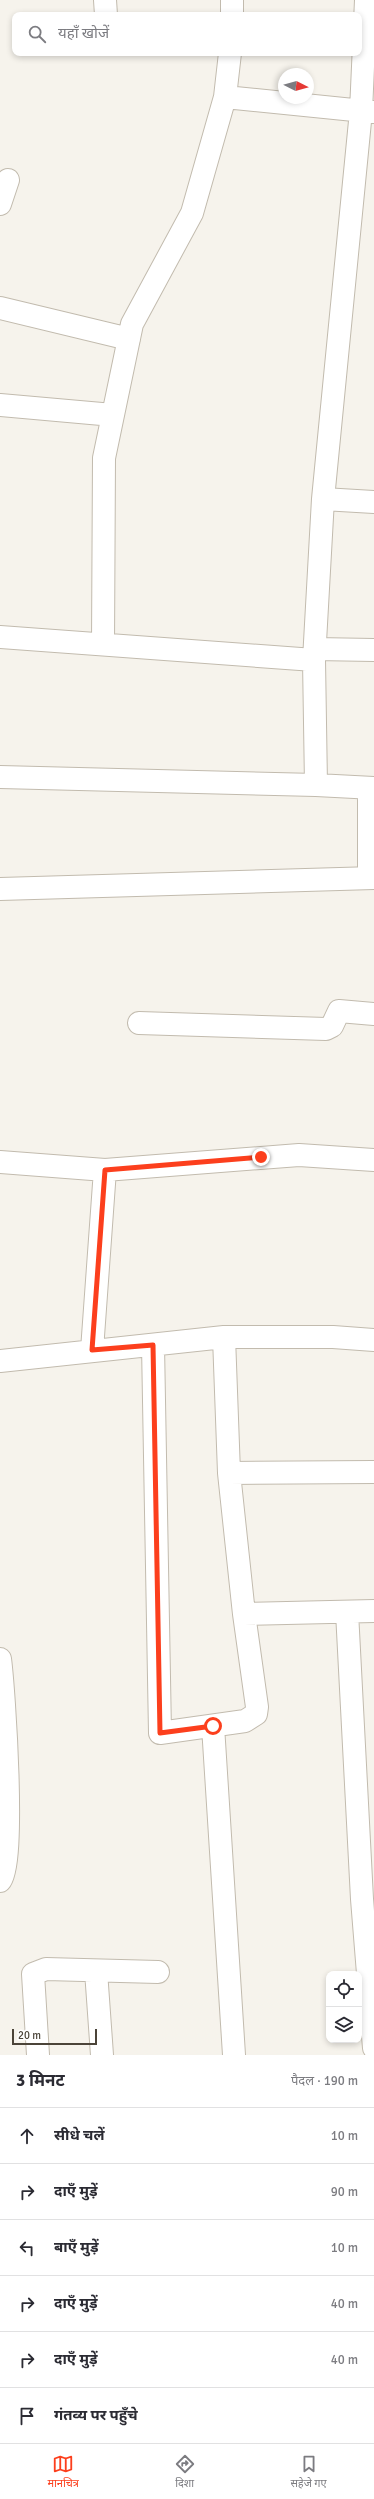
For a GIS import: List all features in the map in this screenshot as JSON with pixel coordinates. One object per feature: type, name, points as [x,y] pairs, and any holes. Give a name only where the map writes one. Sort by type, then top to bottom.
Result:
[{"type":"street","points":[[105,0],[106,12]]},
{"type":"street","points":[[232,0],[232,12]]},
{"type":"street","points":[[316,785],[315,655],[323,499],[368,111],[366,0]]},
{"type":"street","points":[[103,644],[104,458],[132,324],[192,213],[225,97],[230,56]]},
{"type":"street","points":[[225,97],[368,111]]},
{"type":"street","points":[[0,204],[8,180]]},
{"type":"street","points":[[0,308],[129,339]]},
{"type":"street","points":[[0,405],[113,415]]},
{"type":"street","points":[[323,499],[374,502]]},
{"type":"street","points":[[0,637],[315,655],[374,650]]},
{"type":"street","points":[[0,777],[316,785],[371,788],[372,878],[0,889]]},
{"type":"street","points":[[138,1022],[326,1029],[332,1026],[339,1011],[374,1014]]},
{"type":"street","points":[[0,1162],[105,1170],[299,1155],[374,1160]]},
{"type":"street","points":[[92,1350],[105,1170]]},
{"type":"street","points":[[153,1345],[160,1733],[245,1721],[256,1714],[257,1707],[244,1614],[230,1473],[224,1337]]},
{"type":"street","points":[[0,1361],[224,1337],[333,1337],[374,1340]]},
{"type":"street","points":[[230,1473],[374,1472]]},
{"type":"street","points":[[244,1614],[374,1611]]},
{"type":"street","points":[[346,1612],[368,1890],[374,2048]]},
{"type":"street","points":[[0,1659],[7,1753],[8,1799],[6,1870],[0,1881]]},
{"type":"street","points":[[213,1726],[234,2055]]},
{"type":"street","points":[[38,2055],[32,1982],[33,1974],[46,1969],[158,1972]]},
{"type":"street","points":[[96,1971],[102,2055]]},
{"type":"route","points":[[213,1726],[160,1733],[153,1345],[92,1350],[105,1170],[261,1157]]}]
